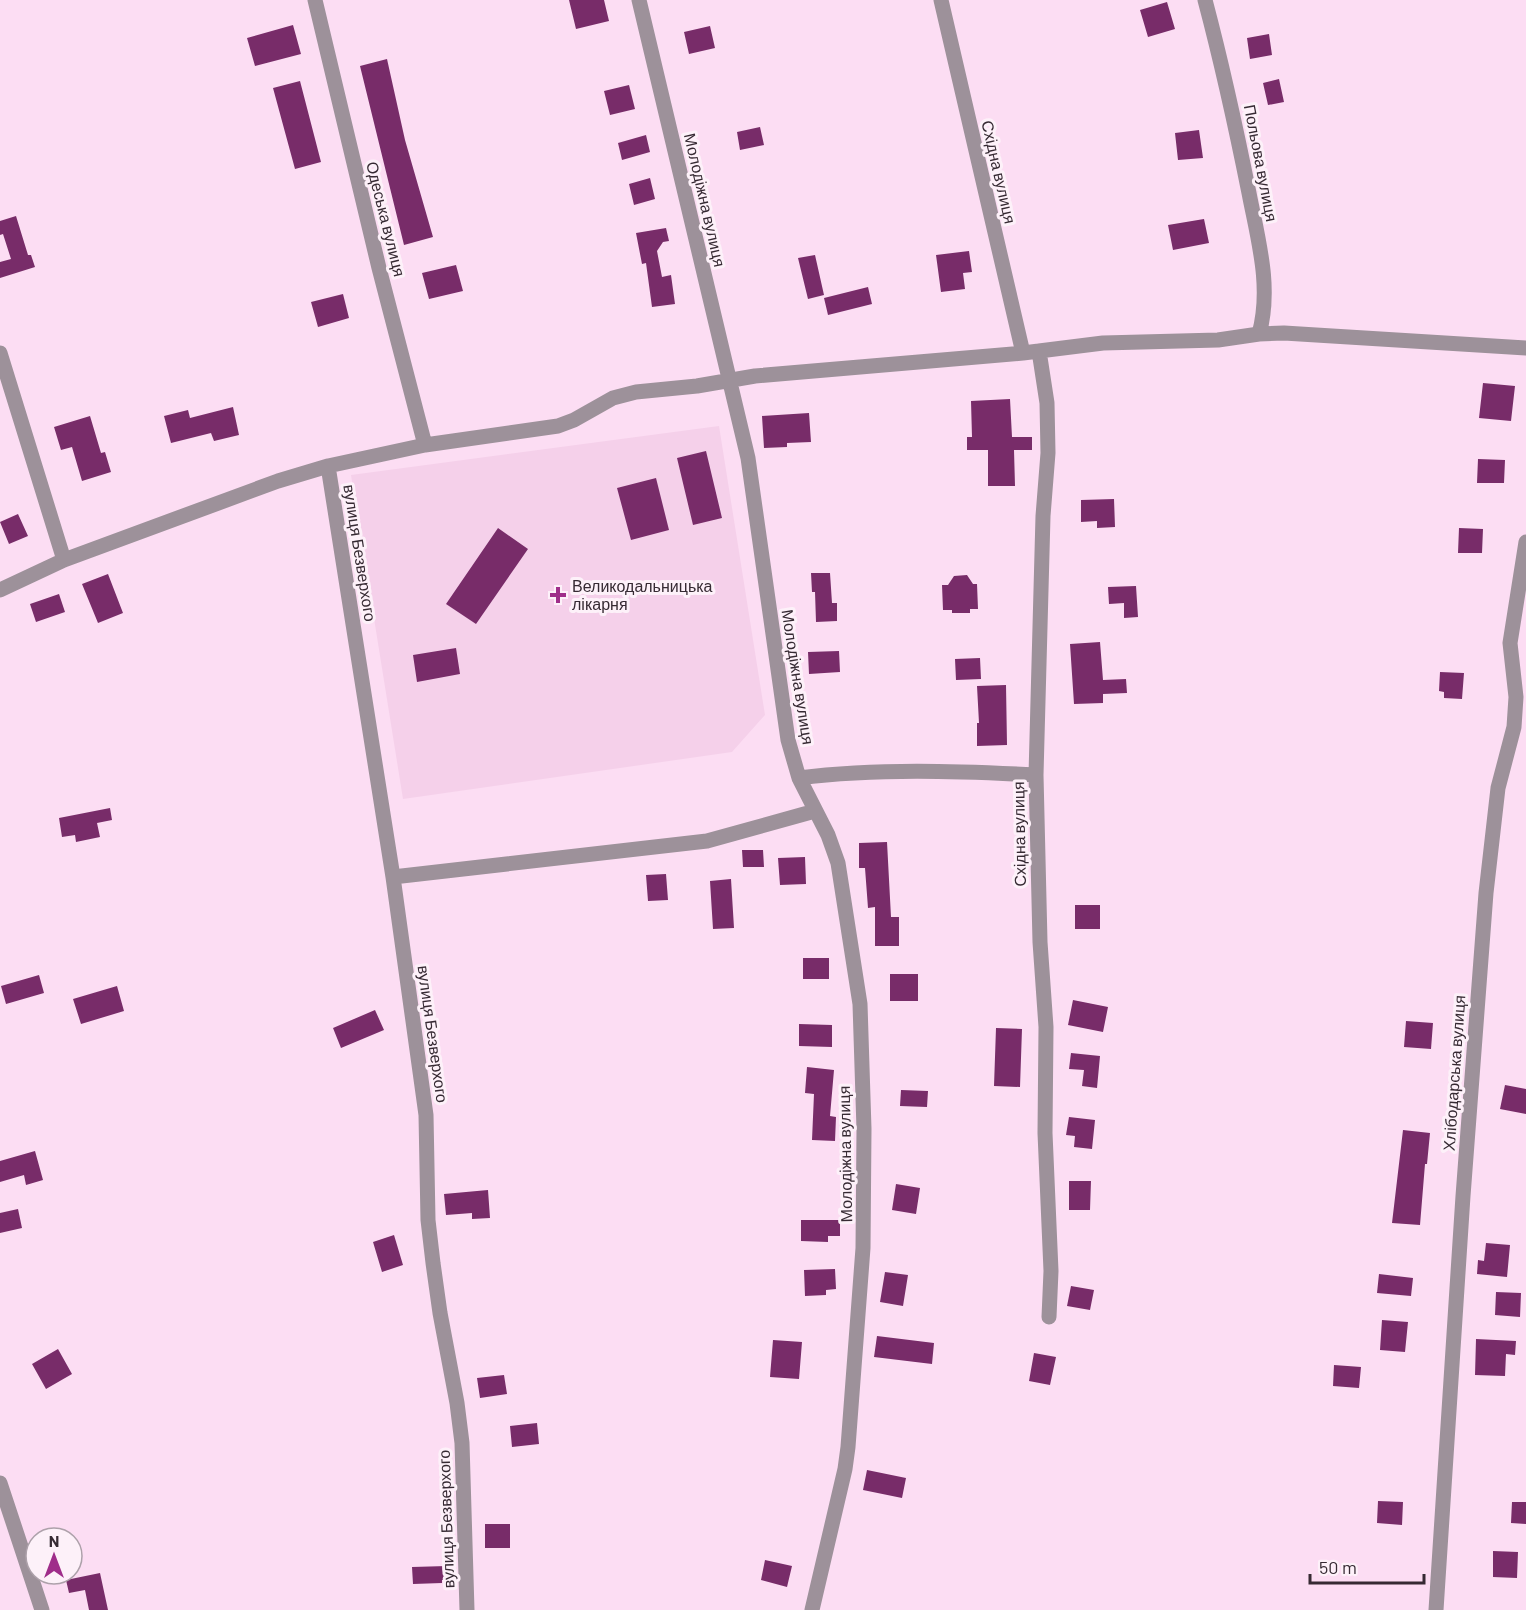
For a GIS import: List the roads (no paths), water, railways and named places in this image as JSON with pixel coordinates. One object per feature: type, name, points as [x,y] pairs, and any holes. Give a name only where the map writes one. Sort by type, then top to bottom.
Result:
[{"type":"street","name":"Одеська вулиця","points":[[315,0],[376,256],[425,445]]},
{"type":"street","name":"Молодіжна вулиця","points":[[639,0],[748,458],[788,740],[799,778],[828,835],[838,862],[858,988],[865,1177],[860,1309],[848,1447],[812,1610]]},
{"type":"street","name":"Східна вулиця","points":[[941,0],[1023,353]]},
{"type":"street","name":"Польова вулиця","points":[[1205,0],[1233,112],[1265,277],[1266,305],[1259,334]]},
{"type":"street","points":[[0,590],[64,560],[278,481],[328,466],[425,445],[558,426],[624,394],[697,386],[729,379],[1023,353],[1103,343],[1218,340],[1259,334],[1328,335],[1526,348]]},
{"type":"street","name":"Східна вулиця","points":[[1039,351],[1047,403],[1048,453],[1043,516],[1036,775],[1040,942],[1046,1027],[1045,1154],[1051,1271],[1049,1317]]},
{"type":"street","points":[[0,353],[64,560]]},
{"type":"street","name":"вулиця Безверхого","points":[[328,466],[393,877],[426,1115],[428,1220],[460,1422],[467,1610]]},
{"type":"street","name":"Хлібодарська вулиця","points":[[1436,1610],[1462,1196],[1486,893],[1498,788],[1514,727],[1516,697],[1510,644],[1526,542]]},
{"type":"street","points":[[799,778],[863,772],[1036,775]]},
{"type":"street","points":[[393,877],[707,841],[815,811]]},
{"type":"street","points":[[0,1483],[42,1610]]},
{"type":"place","name":"Великодальницька лікарня","points":[[558,595]]}]
